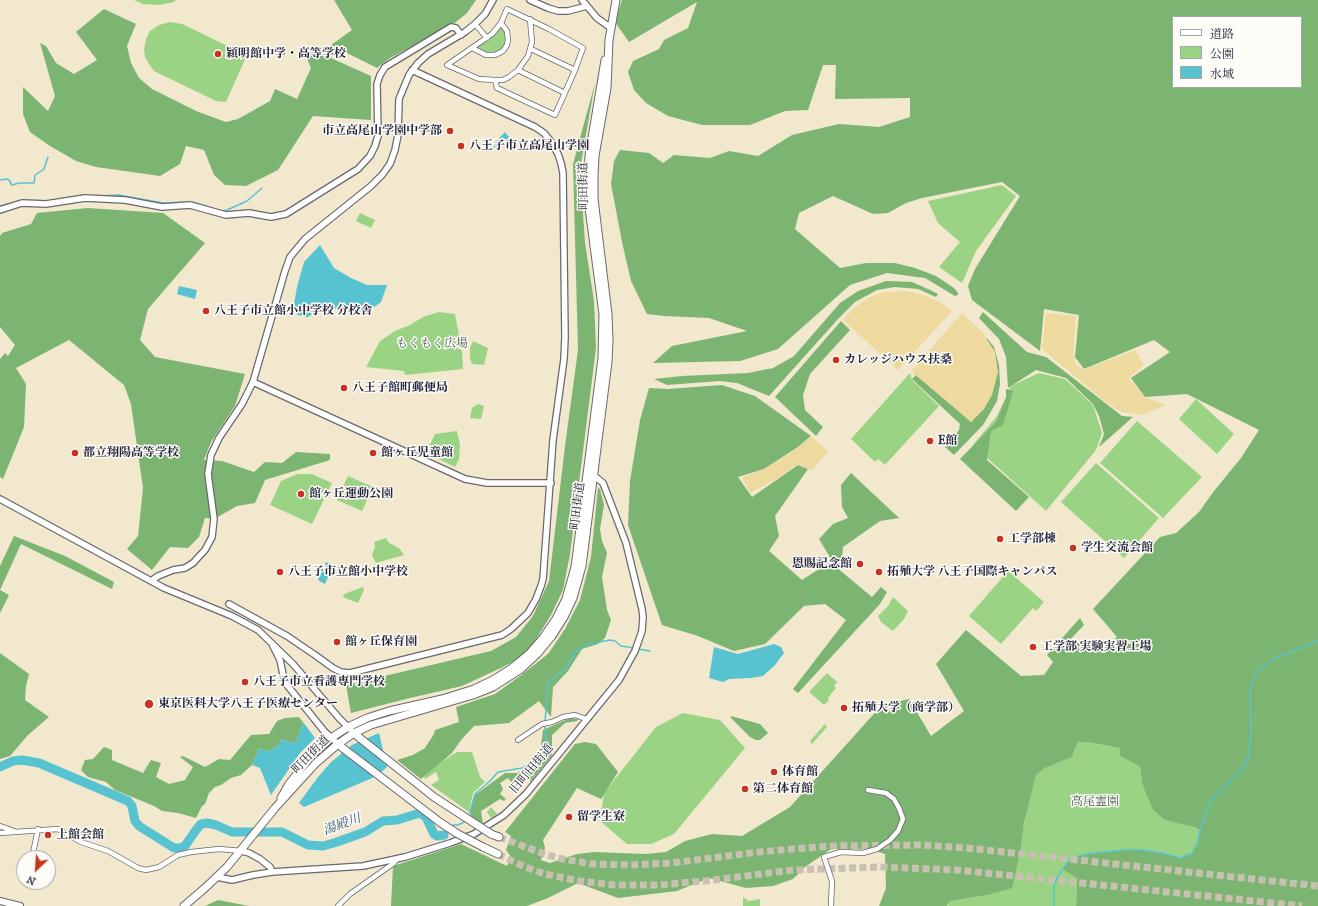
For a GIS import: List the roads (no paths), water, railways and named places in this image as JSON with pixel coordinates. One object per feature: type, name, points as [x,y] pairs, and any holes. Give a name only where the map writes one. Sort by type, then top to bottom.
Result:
[{"type":"main road","name":"町田街道","points":[[275,808],[289,784],[306,762],[331,738],[348,727],[378,714],[447,697],[484,685],[512,668],[537,646],[556,619],[566,599],[573,578],[608,362],[609,331],[595,234],[593,188],[596,133],[607,88],[609,40],[616,0]]},
{"type":"main road","name":"町田街道","points":[[242,851],[275,808],[316,764],[338,744],[354,733],[380,722],[484,691],[513,675],[538,654],[558,628],[569,608],[577,587],[582,566],[591,473]]},
{"type":"main road","points":[[354,733],[434,797],[491,834],[499,837]]},
{"type":"main road","points":[[338,744],[441,823],[458,834],[498,854]]},
{"type":"main road","points":[[184,906],[217,877],[242,851]]},
{"type":"main road","points":[[0,901],[20,906]]},
{"type":"street","points":[[151,581],[158,576],[173,570],[185,568],[193,563],[205,550],[212,537],[214,519],[208,474],[211,455],[219,438],[242,404],[253,382],[289,261],[296,249],[305,239],[371,186],[387,169],[397,142],[399,96],[412,70],[419,61],[430,52],[461,35],[475,24],[485,14],[493,0]]},
{"type":"street","points":[[530,0],[558,11],[568,11],[587,6]]},
{"type":"street","points":[[582,0],[597,18],[611,28]]},
{"type":"street","points":[[495,80],[497,88],[555,115],[583,48],[549,28],[507,9],[501,23],[487,38],[447,65],[479,79],[503,80],[509,77],[524,63],[531,49],[532,33],[530,20]]},
{"type":"street","points":[[472,48],[486,55],[495,55],[503,51],[507,45],[508,37],[505,28],[501,23]]},
{"type":"street","points":[[475,24],[487,38]]},
{"type":"street","points":[[0,210],[22,203],[46,204],[85,198],[126,200],[162,207],[192,206],[226,215],[249,214],[271,217],[286,214],[358,169],[370,156],[378,136],[377,84],[380,74],[385,68],[450,27],[455,27],[461,35]]},
{"type":"street","points":[[531,49],[575,70]]},
{"type":"street","points":[[229,604],[287,636],[333,668],[341,672],[350,673],[502,635],[511,629],[528,613],[536,599],[543,579],[553,440],[564,359],[565,337],[563,173],[559,157],[550,140],[535,127],[412,70]]},
{"type":"street","points":[[518,70],[565,93]]},
{"type":"street","points":[[253,382],[465,479],[487,483],[551,483]]},
{"type":"street","name":"旧町田街道","points":[[217,877],[232,880],[272,872],[358,866],[397,859],[474,834],[504,815],[529,790],[619,680],[639,642],[643,626],[643,613],[629,553],[605,486],[601,480],[591,473]]},
{"type":"street","points":[[0,499],[164,588],[232,616],[258,630],[293,664],[354,733]]},
{"type":"street","points":[[270,640],[280,660],[284,679],[287,685],[331,738],[338,744]]},
{"type":"street","points":[[518,740],[542,724],[563,717],[575,716],[586,719]]},
{"type":"street","points":[[831,906],[832,881],[824,857],[841,852],[863,853],[877,849],[890,840],[898,831],[902,819],[899,808],[894,799],[886,793],[868,790]]},
{"type":"street","points":[[0,826],[14,831]]},
{"type":"street","points":[[34,850],[38,829]]},
{"type":"street","points":[[0,833],[38,829],[58,829],[81,842],[108,850],[138,868],[146,870],[159,867],[178,855],[191,852],[219,849],[242,851],[249,853],[266,863],[272,872]]},
{"type":"street","points":[[338,906],[350,894],[394,864],[397,859]]},
{"type":"water","points":[[505,132],[509,137],[497,150],[492,145]]},
{"type":"water","points":[[320,245],[334,268],[367,285],[387,285],[381,302],[365,314],[341,312],[325,305],[308,317],[298,315],[293,310],[297,287],[304,262]]},
{"type":"water","points":[[179,286],[197,290],[195,299],[177,294]]},
{"type":"water","points":[[326,562],[333,565],[325,584],[318,580]]},
{"type":"water","points":[[774,644],[781,647],[784,653],[775,665],[763,676],[729,679],[723,682],[709,678],[714,647],[738,654]]},
{"type":"water","points":[[303,722],[315,738],[300,753],[271,795],[260,768],[252,765],[259,749],[269,751],[278,746],[282,739],[296,743]]},
{"type":"water","points":[[379,733],[387,767],[377,776],[304,807],[299,803],[331,762],[352,745]]},
{"type":"waterway","points":[[0,180],[7,179],[12,185],[19,183],[34,183],[35,175],[44,169],[48,157]]},
{"type":"waterway","points":[[97,196],[119,195],[163,203],[193,202],[221,211],[227,210],[247,201],[262,188]]},
{"type":"waterway","points":[[60,199],[83,195]]},
{"type":"waterway","points":[[0,206],[23,200],[50,201]]},
{"type":"waterway","name":"湯殿川","points":[[545,722],[548,683],[567,667],[576,652],[585,645],[610,640],[615,641],[621,646],[634,648]]},
{"type":"waterway","points":[[1054,906],[1054,887],[1058,876],[1067,863],[1075,857],[1086,854],[1124,850],[1142,850],[1180,858],[1192,853],[1198,841],[1200,830],[1209,804],[1244,767],[1248,758],[1251,732],[1250,693],[1251,685],[1257,672],[1273,659],[1318,641]]},
{"type":"waterway","name":"湯殿川","points":[[638,649],[650,651]]},
{"type":"waterway","name":"湯殿川","points":[[469,816],[475,794],[498,772],[522,768],[530,764],[542,753],[547,744],[545,725]]},
{"type":"waterway","name":"湯殿川","points":[[0,767],[13,761],[22,760],[39,763],[128,801],[132,806],[135,821],[139,826],[174,848],[185,846],[201,824],[207,823],[232,832],[282,832],[308,845],[323,846],[365,832],[383,821],[397,820],[420,813],[426,817],[434,834],[437,836],[444,835]]},
{"type":"waterway","name":"湯殿川","points":[[451,826],[458,825],[466,821]]},
{"type":"waterway","name":"湯殿川","points":[[444,835],[447,831]]},
{"type":"tunnel","points":[[499,837],[544,854],[592,864],[629,865],[672,863],[759,852],[834,846],[922,845],[967,848],[1318,886]]},
{"type":"tunnel","points":[[498,854],[525,867],[545,874],[579,881],[614,885],[660,885],[793,870],[880,867],[957,870],[1302,906]]},
{"type":"place","name":"穎明館中学・高等学校","points":[[218,54]]},
{"type":"place","name":"市立高尾山学園中学部","points":[[450,131]]},
{"type":"place","name":"八王子市立高尾山学園","points":[[461,146]]},
{"type":"place","name":"八王子市立館小中学校 分校舎","points":[[206,311]]},
{"type":"place","name":"カレッジハウス扶桑","points":[[836,360]]},
{"type":"place","name":"八王子館町郵便局","points":[[344,388]]},
{"type":"place","name":"E館","points":[[930,441]]},
{"type":"place","name":"都立翔陽高等学校","points":[[75,453]]},
{"type":"place","name":"館ヶ丘児童館","points":[[373,453]]},
{"type":"place","name":"館ヶ丘運動公園","points":[[301,494]]},
{"type":"place","name":"工学部棟","points":[[1000,539]]},
{"type":"place","name":"学生交流会館","points":[[1073,548]]},
{"type":"place","name":"恩賜記念館","points":[[860,564]]},
{"type":"place","name":"八王子市立館小中学校","points":[[280,572]]},
{"type":"place","name":"拓殖大学 八王子国際キャンパス","points":[[879,572]]},
{"type":"place","name":"館ヶ丘保育園","points":[[337,642]]},
{"type":"place","name":"工学部 実験実習工場","points":[[1033,647]]},
{"type":"place","name":"八王子市立看護専門学校","points":[[245,682]]},
{"type":"place","name":"東京医科大学八王子医療センター","points":[[149,704]]},
{"type":"place","name":"拓殖大学（商学部）","points":[[844,708]]},
{"type":"place","name":"体育館","points":[[774,772]]},
{"type":"place","name":"第二体育館","points":[[745,789]]},
{"type":"place","name":"留学生寮","points":[[569,817]]},
{"type":"place","name":"上館会館","points":[[48,835]]},
{"type":"park label","name":"もくもく広場","points":[[432,344]]},
{"type":"park label","name":"高尾霊園","points":[[1095,802]]}]
